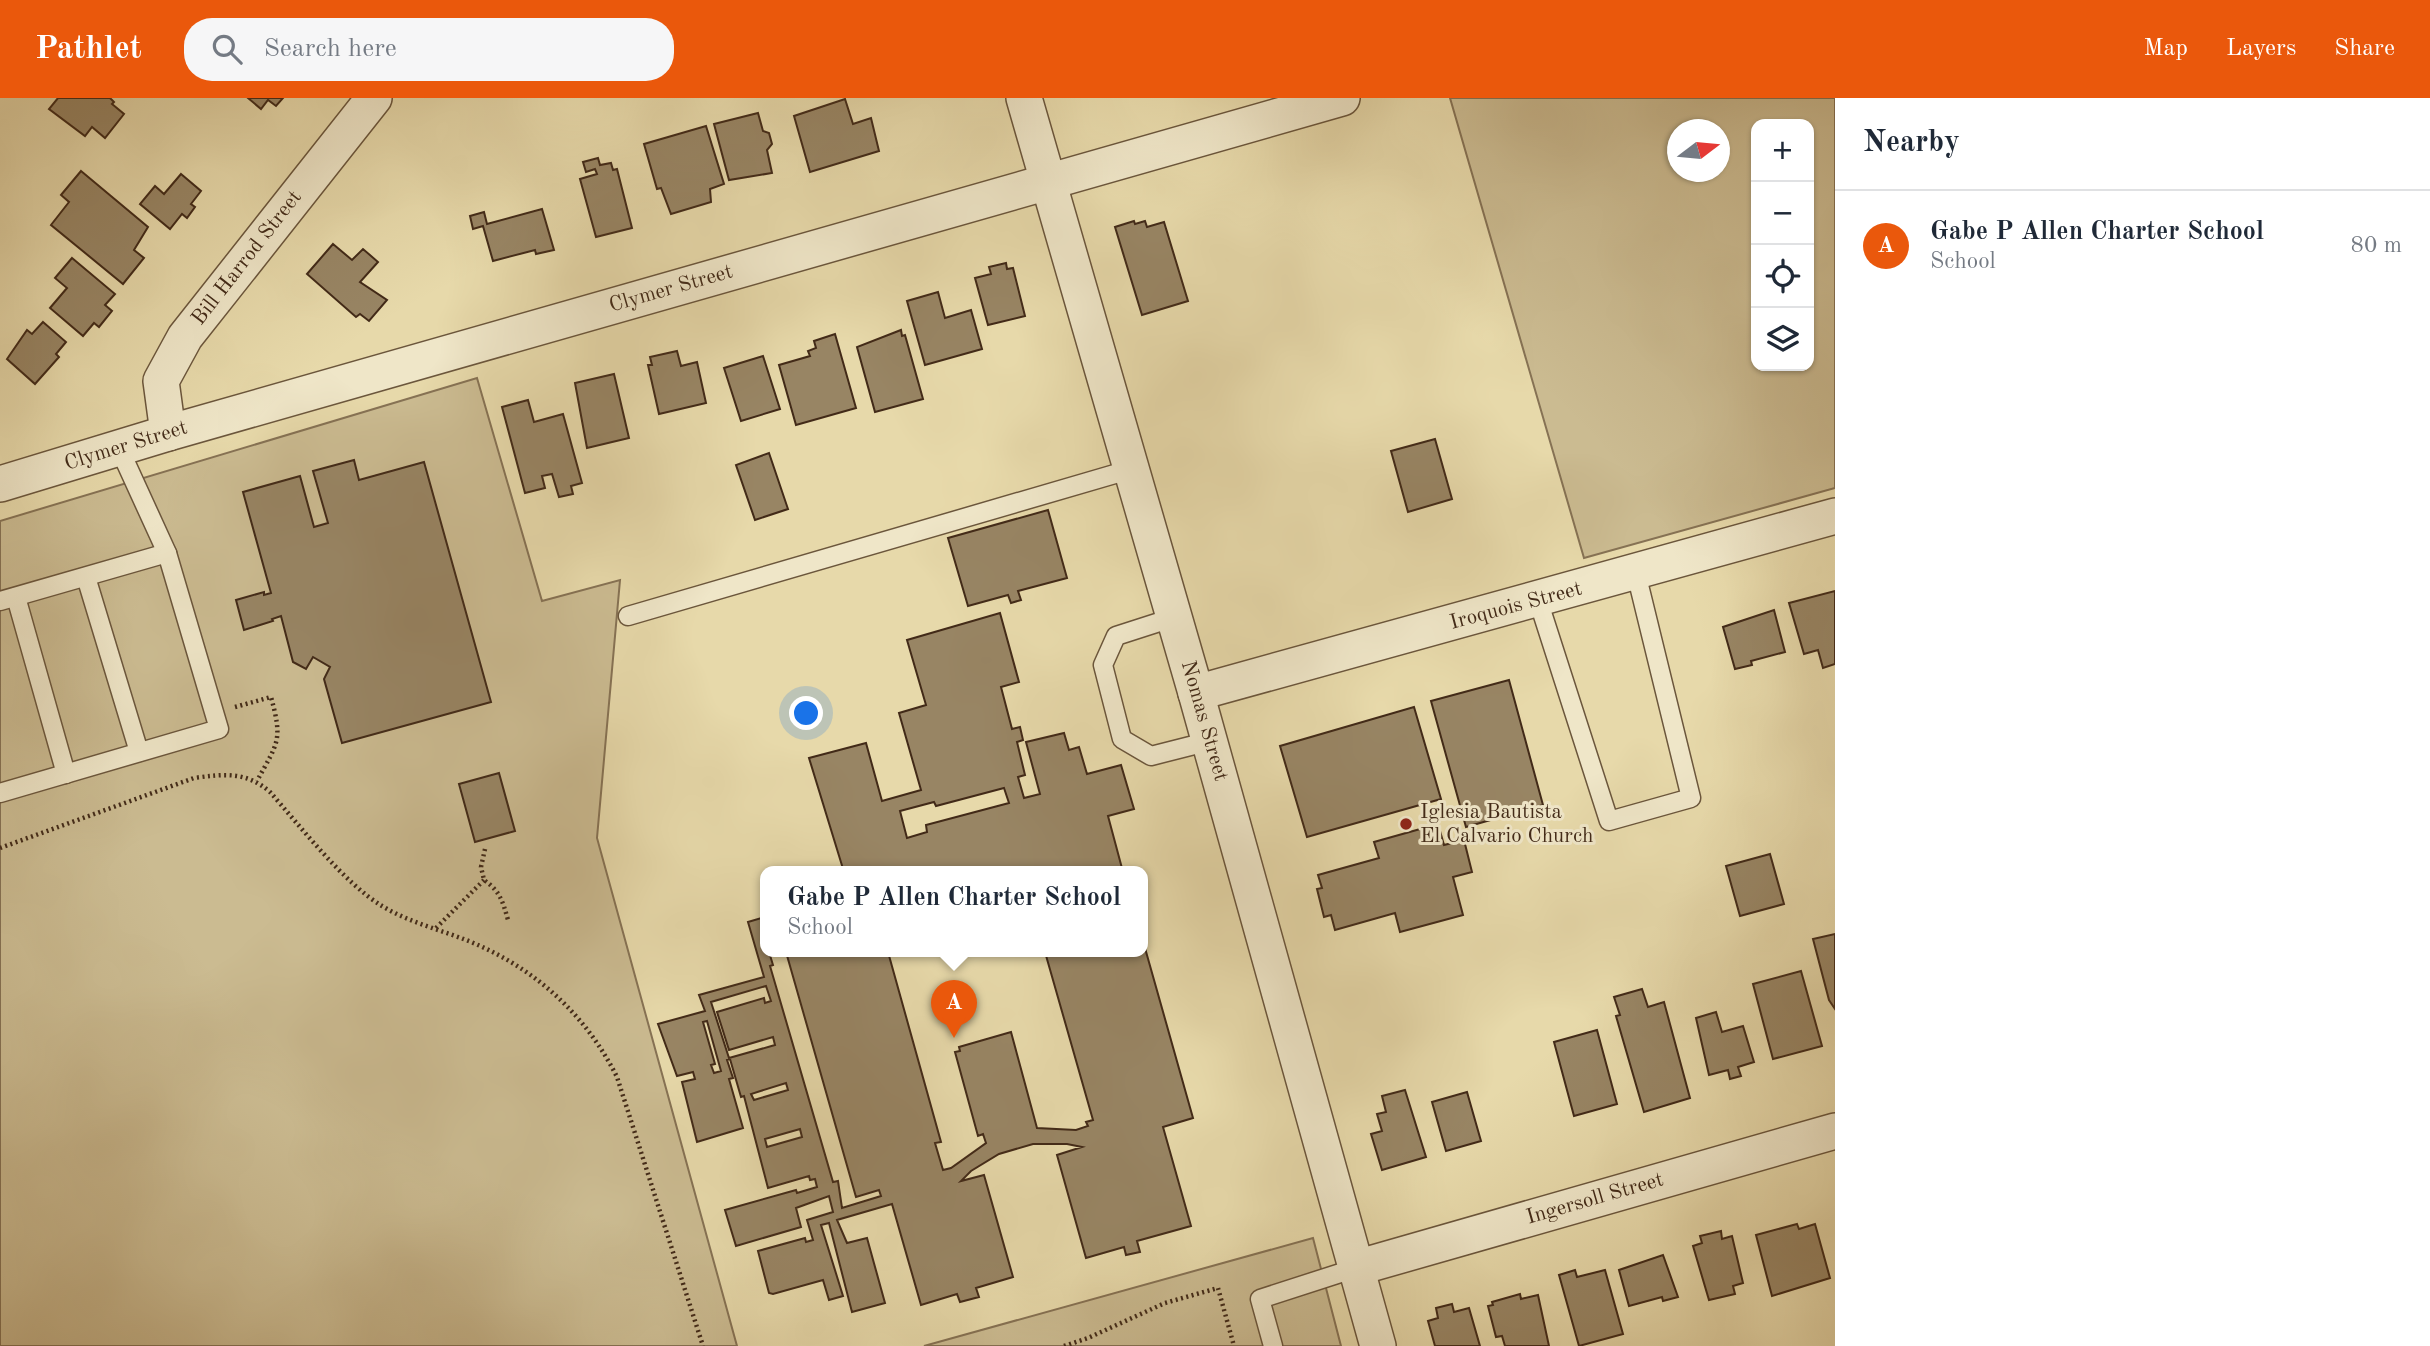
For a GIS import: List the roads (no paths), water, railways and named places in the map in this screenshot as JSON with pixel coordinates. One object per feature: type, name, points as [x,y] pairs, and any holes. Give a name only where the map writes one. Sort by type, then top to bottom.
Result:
[{"type":"street","name":"Bill Harrod Street","points":[[168,433],[161,381],[184,337],[374,98]]},
{"type":"street","name":"Nomas Street","points":[[1024,98],[1175,617],[1378,1346]]},
{"type":"street","name":"Clymer Street","points":[[0,484],[168,433],[1342,98]]},
{"type":"street","name":"Iroquois Street","points":[[1196,693],[1835,516]]},
{"type":"street","name":"Ingersoll Street","points":[[1356,1268],[1835,1131]]},
{"type":"lane","points":[[0,793],[219,729],[167,553],[119,448]]},
{"type":"lane","points":[[628,615],[1132,469]]},
{"type":"lane","points":[[66,774],[8,599],[167,553]]},
{"type":"lane","points":[[1538,600],[1609,821],[1692,798],[1636,573]]},
{"type":"lane","points":[[86,576],[139,752]]},
{"type":"lane","points":[[1175,617],[1115,636],[1111,645],[1103,665],[1122,739],[1151,756],[1210,741]]},
{"type":"lane","points":[[1273,1346],[1260,1298],[1356,1268]]},
{"type":"place","name":"Iglesia Bautista El Calvario Church","points":[[1406,824]]},
{"type":"place","name":"Gabe P Allen Charter School","points":[[954,1038]]}]
